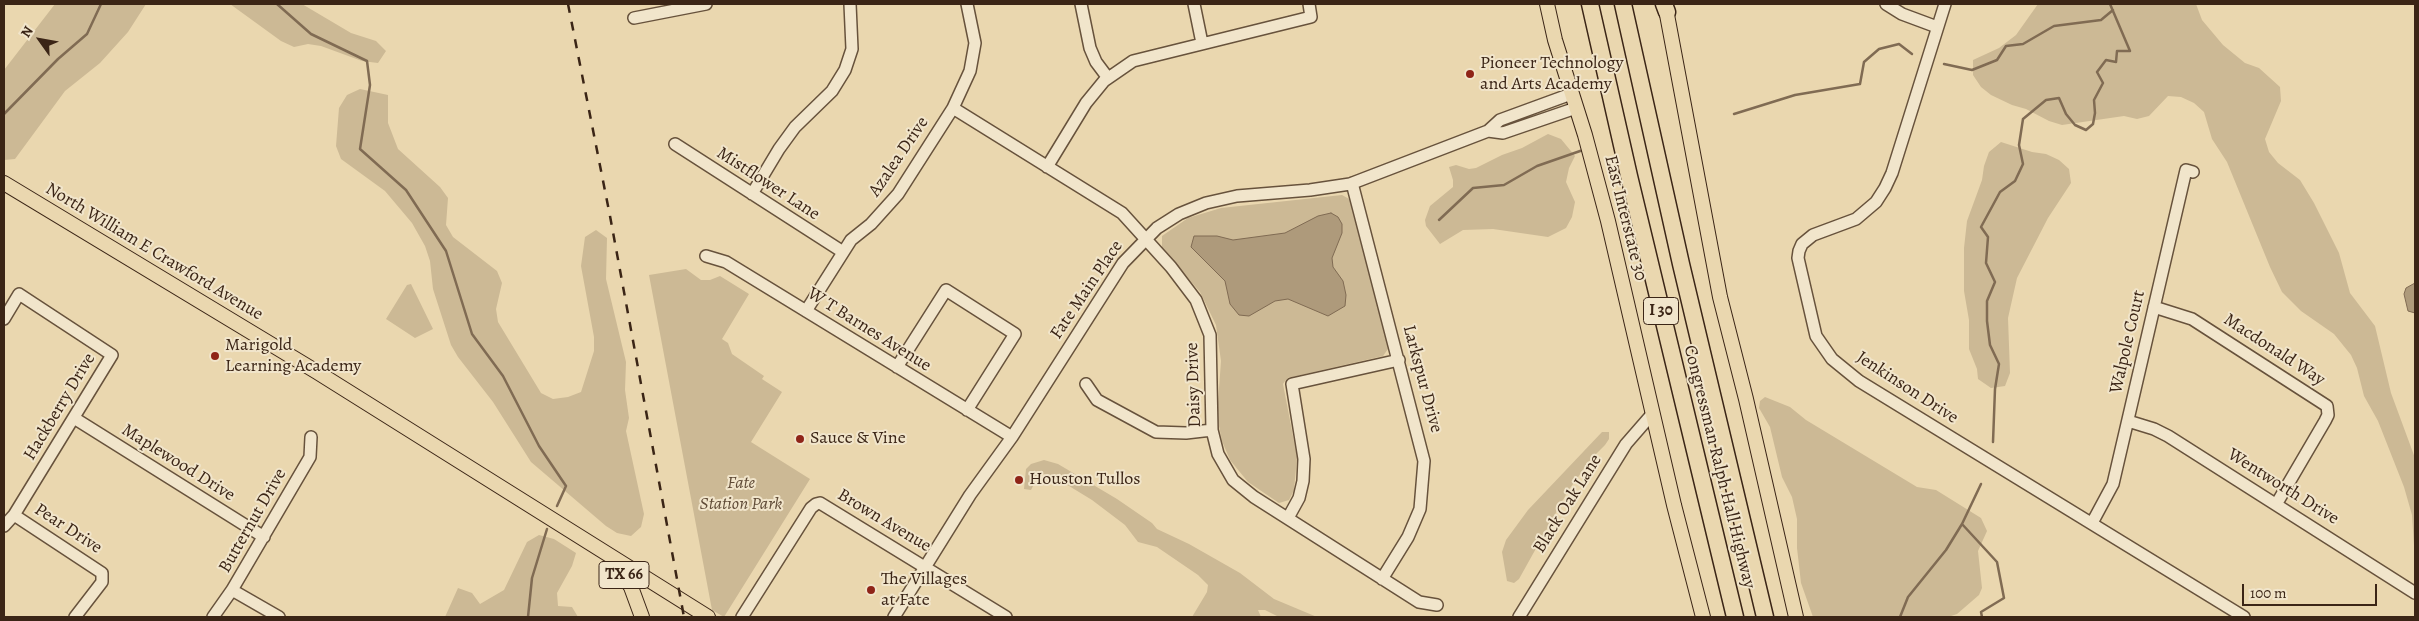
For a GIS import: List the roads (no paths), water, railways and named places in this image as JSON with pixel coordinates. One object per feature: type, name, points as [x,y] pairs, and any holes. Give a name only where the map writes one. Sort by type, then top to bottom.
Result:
[{"type":"highway","name":"Congressman Ralph Hall Highway","points":[[1590,4],[1628,176],[1735,617]]},
{"type":"highway","name":"Congressman Ralph Hall Highway","points":[[1623,4],[1683,273],[1765,617]]},
{"type":"main road","name":"East Interstate 30","points":[[1547,4],[1608,221],[1653,413],[1704,617]]},
{"type":"main road","points":[[1665,7],[1720,297],[1746,399],[1796,617]]},
{"type":"main road","name":"North William E Crawford Avenue","points":[[4,184],[317,372],[590,543]]},
{"type":"main road","points":[[590,543],[708,617]]},
{"type":"main road","name":"TX 66","points":[[590,543],[624,575],[642,617]]},
{"type":"street","points":[[634,18],[706,4]]},
{"type":"street","points":[[752,194],[779,149],[795,127],[832,91],[845,70],[852,49],[850,4]]},
{"type":"street","name":"Azalea Drive","points":[[806,311],[851,240],[871,224],[898,194],[953,108],[970,72],[975,43],[967,4]]},
{"type":"street","points":[[1081,4],[1090,48],[1096,62],[1108,78]]},
{"type":"street","points":[[1194,4],[1202,44]]},
{"type":"street","points":[[1047,167],[1086,103],[1108,78],[1133,61],[1311,17],[1308,4]]},
{"type":"street","points":[[1886,4],[1902,14],[1937,27]]},
{"type":"street","name":"Jenkinson Drive","points":[[1946,4],[1937,27],[1892,173],[1885,188],[1876,202],[1856,219],[1813,235],[1802,244],[1799,251],[1798,258],[1816,336],[1832,359],[1859,381],[2244,617]]},
{"type":"street","name":"Fate Main Place","points":[[894,617],[970,495],[1012,437],[1123,264],[1145,238],[1179,214],[1206,203],[1237,196],[1310,190],[1352,183],[1488,131],[1500,120],[1571,94]]},
{"type":"street","name":"Daisy Drive","points":[[953,108],[1122,213],[1196,300],[1210,335],[1212,430],[1218,454],[1233,480],[1254,497],[1420,602],[1437,605]]},
{"type":"street","name":"Fate Main Place","points":[[1488,131],[1503,133],[1576,108]]},
{"type":"street","name":"Mistflower Lane","points":[[675,144],[843,252]]},
{"type":"street","name":"Walpole Court","points":[[2092,523],[2114,484],[2186,170],[2193,172]]},
{"type":"street","name":"Larkspur Drive","points":[[1352,183],[1424,461],[1424,484],[1420,509],[1408,537],[1382,578]]},
{"type":"street","name":"W T Barnes Avenue","points":[[706,256],[726,262],[1012,437]]},
{"type":"street","points":[[896,367],[946,290],[1015,334],[967,410]]},
{"type":"street","name":"Hackberry Drive","points":[[4,319],[19,294],[112,354],[14,514],[4,526]]},
{"type":"street","name":"Macdonald Way","points":[[2154,307],[2192,318],[2327,406],[2328,415],[2326,421],[2276,503]]},
{"type":"street","points":[[1288,518],[1299,498],[1303,481],[1304,459],[1292,384],[1399,360]]},
{"type":"street","points":[[1086,384],[1097,400],[1156,432],[1186,433],[1212,430]]},
{"type":"street","name":"Black Oak Lane","points":[[1519,617],[1626,444],[1653,413]]},
{"type":"street","name":"Maplewood Drive","points":[[74,418],[264,537]]},
{"type":"street","name":"Wentworth Drive","points":[[2128,421],[2154,429],[2168,436],[2415,593]]},
{"type":"street","name":"Butternut Drive","points":[[213,617],[232,590],[310,457],[311,437]]},
{"type":"street","name":"Brown Avenue","points":[[742,617],[810,508],[820,503],[1006,617]]},
{"type":"street","name":"Pear Drive","points":[[14,514],[102,573],[102,582],[74,617]]},
{"type":"street","points":[[232,590],[279,617]]},
{"type":"waterway","points":[[4,114],[58,59],[87,34],[101,4]]},
{"type":"waterway","points":[[277,4],[311,34],[367,61],[370,85],[360,149],[406,190],[446,251],[472,334],[503,376],[539,446],[566,486],[557,506]]},
{"type":"waterway","points":[[1993,442],[1995,389],[1999,364],[1990,345],[1987,301],[1995,282],[1986,263],[1988,237],[1981,227],[2000,192],[2015,181],[2023,164],[2019,145],[2023,119],[2046,100],[2059,98],[2066,114],[2075,125],[2086,130],[2093,124],[2095,113],[2094,100],[2103,83],[2097,72],[2106,60],[2116,62],[2117,51],[2130,51],[2110,4]]},
{"type":"waterway","points":[[1944,64],[1972,70],[1997,60],[2006,46],[2023,44],[2054,26],[2101,20],[2113,10]]},
{"type":"waterway","points":[[1734,114],[1795,95],[1860,84],[1864,62],[1879,49],[1899,44],[1912,54]]},
{"type":"waterway","points":[[1439,220],[1473,188],[1504,185],[1537,166],[1583,150]]},
{"type":"waterway","points":[[1981,484],[1962,524],[1997,562],[2004,598],[1981,612],[1982,617]]},
{"type":"waterway","points":[[1900,617],[1908,597],[1946,550],[1962,524]]},
{"type":"waterway","points":[[528,617],[532,578],[547,529]]},
{"type":"railway","points":[[568,4],[610,216],[684,617]]},
{"type":"place","name":"Pioneer Technology and Arts Academy","points":[[1470,74]]},
{"type":"place","name":"Marigold Learning Academy","points":[[215,356]]},
{"type":"place","name":"Sauce & Vine","points":[[800,439]]},
{"type":"place","name":"Houston Tullos","points":[[1019,480]]},
{"type":"place","name":"The Villages at Fate","points":[[871,590]]},
{"type":"park label","name":"Fate Station Park","points":[[741,494]]}]
